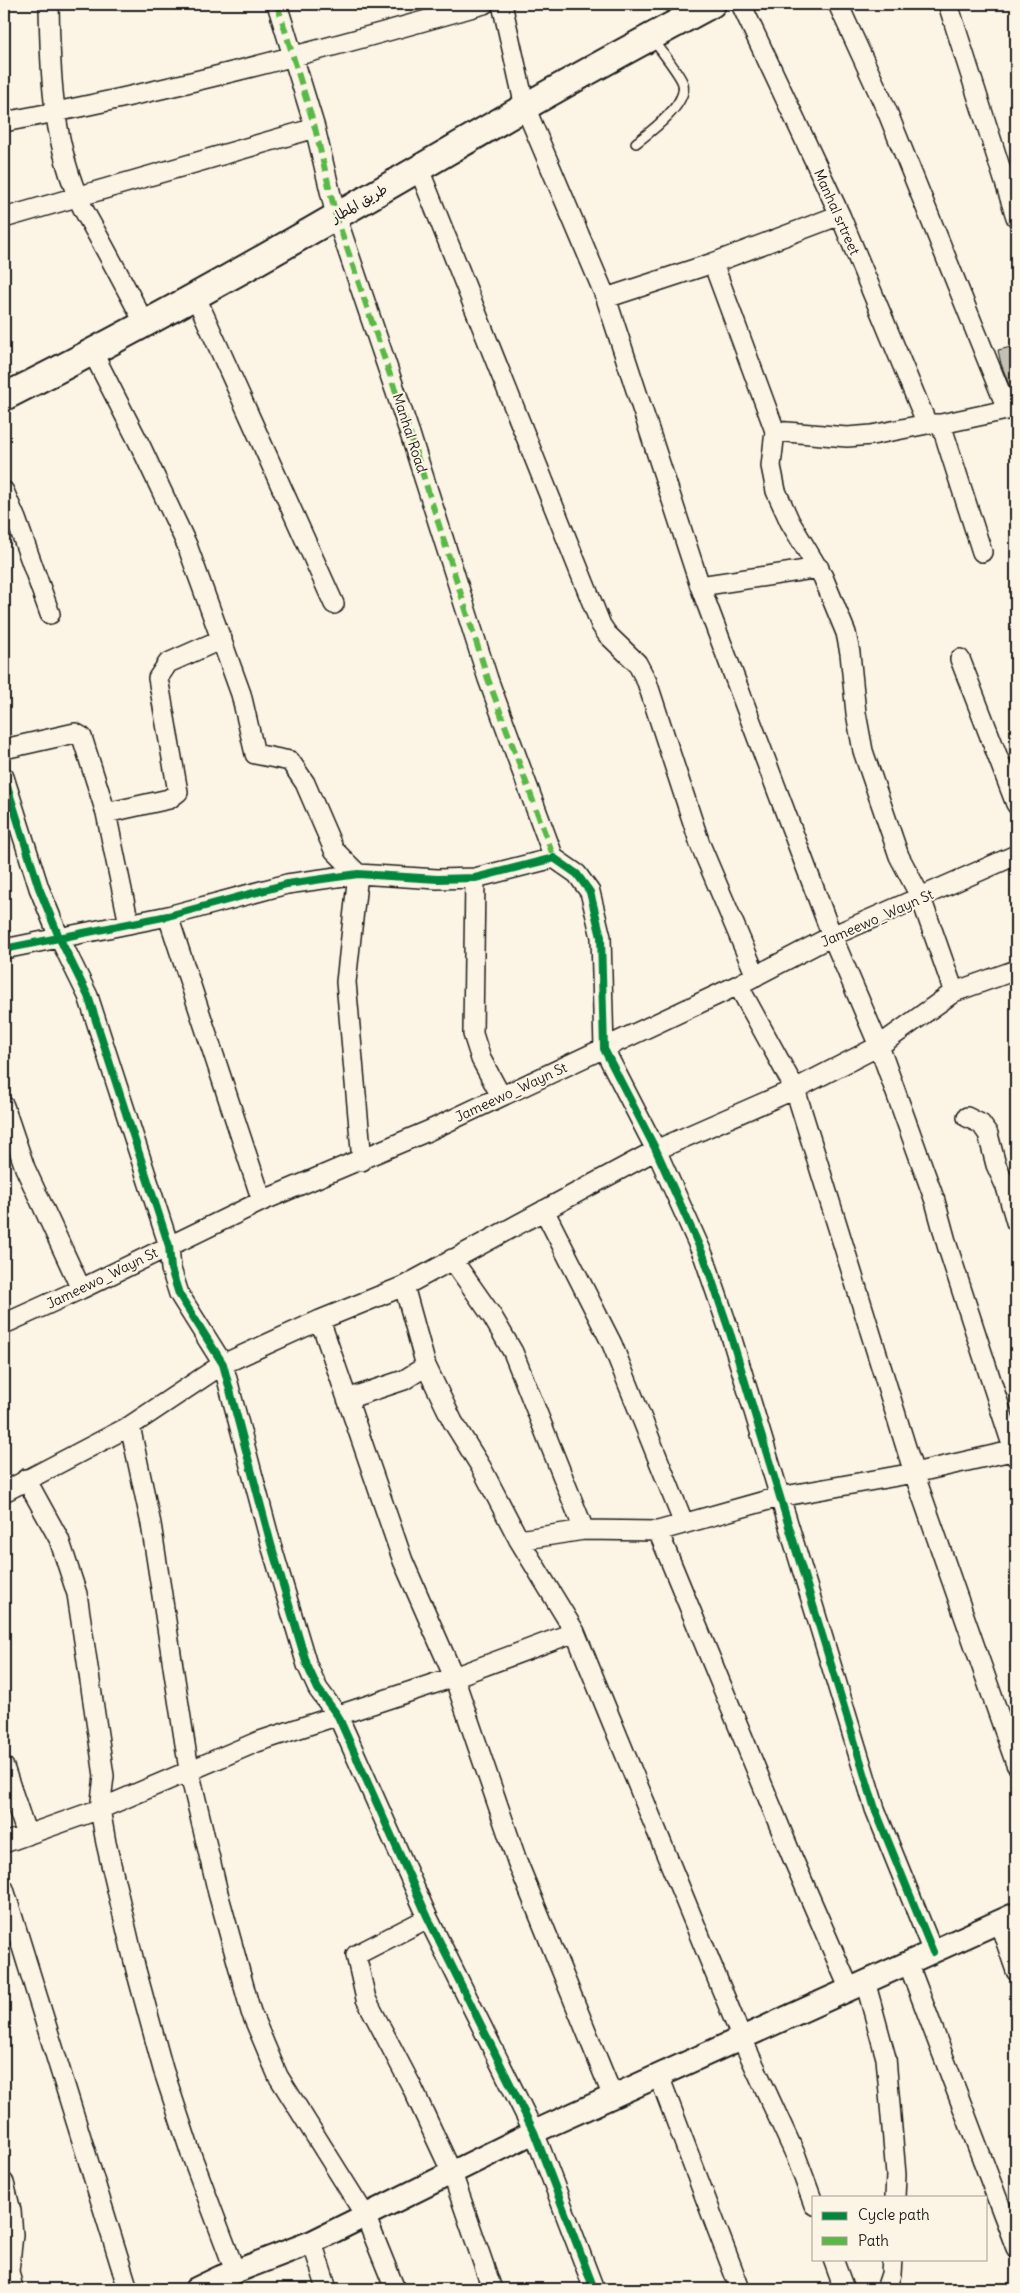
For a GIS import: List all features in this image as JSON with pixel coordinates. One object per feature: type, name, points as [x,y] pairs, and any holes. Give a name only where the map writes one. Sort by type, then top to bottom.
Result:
[{"type":"main road","name":"طريق المطار","points":[[4,397],[93,353],[525,107],[712,4]]},
{"type":"street","points":[[49,4],[50,52],[57,132],[77,197],[145,324]]},
{"type":"street","name":"Manhal Road","points":[[277,4],[315,128],[336,216],[410,434],[488,679],[554,858]]},
{"type":"street","points":[[4,122],[293,58],[484,4]]},
{"type":"street","points":[[502,4],[525,107],[606,298],[700,586],[832,936],[879,1046],[935,1201],[947,1245],[1016,1453],[779,1497],[658,1531],[584,1530],[519,1540]]},
{"type":"street","name":"Manhal srtreet","points":[[741,4],[840,215],[934,424],[982,552]]},
{"type":"street","points":[[775,431],[813,432],[847,437],[872,435],[1012,408],[887,111],[838,4]]},
{"type":"street","points":[[948,4],[1016,217]]},
{"type":"street","points":[[4,218],[315,128]]},
{"type":"street","points":[[419,169],[601,624],[607,634],[637,663],[646,682],[700,844],[756,976]]},
{"type":"street","points":[[606,298],[713,263],[840,215]]},
{"type":"street","points":[[713,263],[775,431],[771,466],[776,491],[790,522],[818,568],[846,633],[856,713],[863,751],[899,856],[921,898],[954,992]]},
{"type":"street","points":[[195,295],[334,604]]},
{"type":"street","points":[[93,353],[141,447],[187,545],[241,694],[254,754],[290,761],[305,783],[334,850],[358,874]]},
{"type":"street","points":[[4,491],[50,614]]},
{"type":"street","points":[[700,586],[818,568]]},
{"type":"street","points":[[106,813],[169,799],[178,792],[158,678],[168,663],[222,640]]},
{"type":"street","points":[[960,659],[1016,804]]},
{"type":"street","points":[[4,749],[75,733],[82,737],[106,813],[129,924]]},
{"type":"street","points":[[4,777],[39,888],[59,937],[88,996],[169,1246],[171,1269],[179,1294],[223,1364],[272,1548],[307,1665],[318,1689],[338,1716],[428,1918],[534,2132],[594,2289]]},
{"type":"street","name":"Jameewo_Wayn St","points":[[5,1321],[81,1289],[262,1201],[362,1161],[738,985],[832,936],[1016,855]]},
{"type":"street","points":[[4,949],[168,916],[287,884],[358,874],[437,879],[475,878],[554,858],[576,874],[590,892],[598,917],[601,937],[604,1049],[656,1150],[704,1257],[732,1336],[779,1497],[881,1828],[900,1866],[933,1952]]},
{"type":"street","points":[[358,874],[346,982],[362,1161]]},
{"type":"street","points":[[475,878],[473,1034],[480,1059],[501,1096]]},
{"type":"street","points":[[168,916],[262,1201]]},
{"type":"street","points":[[4,1492],[130,1426],[223,1364],[320,1320],[404,1286],[656,1150],[795,1089],[879,1046],[954,992],[1016,970]]},
{"type":"street","points":[[738,985],[795,1089],[914,1473],[1016,1764]]},
{"type":"street","points":[[4,1106],[25,1168],[81,1289]]},
{"type":"street","points":[[967,1117],[981,1124],[988,1134],[996,1165],[1016,1222]]},
{"type":"street","points":[[544,1210],[612,1344],[684,1524]]},
{"type":"street","points":[[452,1259],[492,1316],[513,1352],[584,1530]]},
{"type":"street","points":[[404,1286],[426,1366],[453,1422],[481,1467],[519,1540],[575,1632],[742,2039],[796,2156],[812,2200]]},
{"type":"street","points":[[320,1320],[403,1560],[454,1677],[517,1860],[613,2096]]},
{"type":"street","points":[[347,1399],[404,1380],[426,1366]]},
{"type":"street","points":[[130,1426],[151,1524],[189,1770],[218,1893],[251,2012],[278,2076],[365,2215],[395,2289]]},
{"type":"street","points":[[26,1479],[59,1539],[78,1594],[104,1776],[100,1810],[106,1843],[136,1970],[163,2069],[191,2154],[227,2279]]},
{"type":"street","points":[[658,1531],[789,1850],[858,1986],[886,2058],[896,2175],[895,2196]]},
{"type":"street","points":[[4,1844],[100,1810],[257,1742],[454,1677],[575,1632]]},
{"type":"street","points":[[4,1767],[27,1835]]},
{"type":"street","points":[[4,1889],[128,2289]]},
{"type":"street","points":[[428,1918],[356,1955],[366,2000],[411,2085],[452,2173],[492,2289]]},
{"type":"street","points":[[196,2289],[227,2279],[312,2242],[534,2132],[1008,1918],[1016,1971]]},
{"type":"street","points":[[908,1963],[1016,2248]]},
{"type":"street","points":[[659,2076],[740,2289]]},
{"type":"street","points":[[4,2183],[11,2211],[13,2235],[9,2271],[13,2289]]},
{"type":"street","points":[[312,2242],[327,2289]]},
{"type":"street","points":[[833,2260],[844,2289]]},
{"type":"street","points":[[886,2289],[891,2274],[892,2260]]},
{"type":"lane","points":[[636,143],[662,122],[684,94],[683,83],[651,37]]},
{"type":"building","points":[[1016,346],[1016,397],[1014,397],[1001,364],[998,350]]},
{"type":"marked path","points":[[277,4],[315,128],[336,216],[410,434],[488,679],[554,858]]},
{"type":"cycle path","points":[[4,777],[39,888],[59,937],[88,996],[169,1246],[171,1269],[179,1294],[223,1364],[272,1548],[307,1665],[318,1689],[338,1716],[428,1918],[534,2132],[594,2289]]},
{"type":"cycle path","points":[[4,949],[168,916],[287,884],[358,874],[437,879],[475,878],[554,858],[577,874],[590,892],[601,937],[604,1049],[656,1150],[704,1257],[731,1336],[875,1809],[933,1952]]}]
